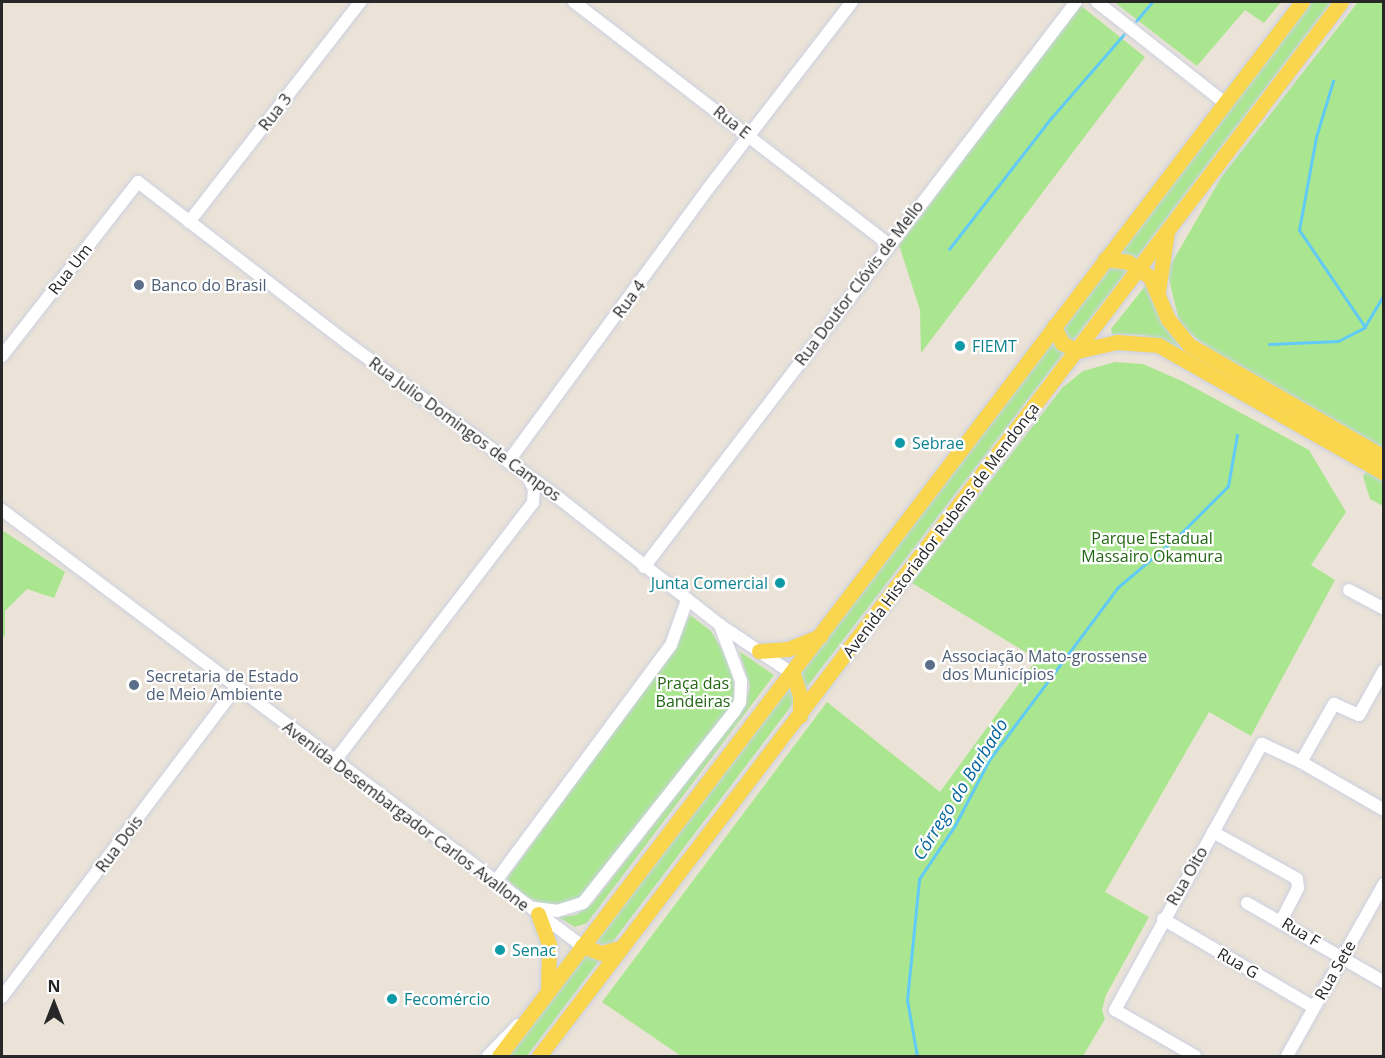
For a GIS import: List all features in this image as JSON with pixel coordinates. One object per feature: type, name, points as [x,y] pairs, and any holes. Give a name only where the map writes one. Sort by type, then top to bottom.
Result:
[{"type":"main road","name":"Avenida Historiador Rubens de Mendonça","points":[[499,1056],[823,635],[1054,326],[1302,2]]},
{"type":"main road","name":"Avenida Historiador Rubens de Mendonça","points":[[539,1056],[800,716],[1341,2]]},
{"type":"main road","points":[[1158,291],[1167,231]]},
{"type":"main road","points":[[1105,259],[1138,267],[1158,291],[1168,319],[1189,345],[1383,473]]},
{"type":"main road","points":[[1054,326],[1062,343],[1077,351],[1117,342],[1158,345],[1383,457]]},
{"type":"main road","points":[[759,651],[788,649],[823,635]]},
{"type":"main road","points":[[793,674],[800,716]]},
{"type":"main road","points":[[533,910],[549,945],[548,991]]},
{"type":"main road","points":[[582,946],[601,953],[620,948]]},
{"type":"street","name":"Rua 3","points":[[189,222],[360,2]]},
{"type":"street","name":"Rua E","points":[[574,2],[888,244]]},
{"type":"street","name":"Rua 4","points":[[508,462],[749,136],[852,2]]},
{"type":"street","name":"Rua Doutor Clóvis de Mello","points":[[644,567],[888,244],[1076,2]]},
{"type":"street","points":[[1097,2],[1225,103]]},
{"type":"street","name":"Rua Julio Domingos de Campos","points":[[138,182],[560,499],[720,625],[793,674]]},
{"type":"street","name":"Rua Um","points":[[2,356],[138,182]]},
{"type":"street","points":[[334,762],[532,503],[534,489],[527,476]]},
{"type":"street","points":[[532,503],[560,499]]},
{"type":"street","name":"Avenida Desembargador Carlos Avallone","points":[[2,510],[235,689],[582,946]]},
{"type":"street","points":[[1349,590],[1383,609]]},
{"type":"street","points":[[495,882],[671,645],[687,600]]},
{"type":"street","points":[[533,910],[556,911],[583,903],[734,712],[740,702],[741,681],[720,625]]},
{"type":"street","points":[[1383,670],[1359,715],[1334,704],[1301,762],[1383,810]]},
{"type":"street","name":"Rua Dois","points":[[2,997],[235,689]]},
{"type":"street","name":"Rua Oito","points":[[1195,1056],[1115,1010],[1163,919],[1262,744],[1301,762]]},
{"type":"street","points":[[1213,832],[1297,879],[1298,888],[1282,920]]},
{"type":"street","name":"Rua Sete","points":[[1287,1056],[1383,884]]},
{"type":"street","name":"Rua F","points":[[1247,903],[1282,920],[1383,982]]},
{"type":"street","name":"Rua G","points":[[1163,919],[1313,1007]]},
{"type":"street","name":"Avenida Historiador Rubens de Mendonça","points":[[488,1056],[526,1018]]},
{"type":"green space","points":[[1114,2],[1281,2],[1264,23],[1245,10],[1197,66]]},
{"type":"green space","points":[[1312,2],[1331,2],[1135,260],[1120,251]]},
{"type":"green space","points":[[1358,2],[1383,2],[1383,452],[1214,352],[1180,325],[1167,271],[1222,176]]},
{"type":"green space","points":[[1080,5],[1145,57],[921,353],[920,310],[899,245]]},
{"type":"green space","points":[[1111,264],[1130,267],[1069,346],[1059,332]]},
{"type":"green space","points":[[1146,285],[1158,309],[1249,390],[1169,343],[1144,335],[1112,334],[1111,329]]},
{"type":"green space","points":[[1052,340],[1066,350],[803,692],[798,675]]},
{"type":"green space","name":"Parque Estadual Massairo Okamura","points":[[1115,362],[1143,364],[1184,382],[1309,450],[1346,512],[1311,565],[1335,580],[1251,736],[1209,712],[1105,892],[1149,917],[1106,995],[1102,1010],[1105,1019],[1083,1056],[681,1056],[602,1002],[827,702],[940,792],[1037,659],[912,583],[1062,388],[1083,371]]},
{"type":"green space","points":[[1367,471],[1383,479],[1383,506],[1370,499],[1363,476]]},
{"type":"green space","points":[[2,530],[65,572],[54,598],[27,589],[5,611],[5,635],[2,640]]},
{"type":"green space","name":"Praça das Bandeiras","points":[[690,615],[711,631],[730,663],[736,702],[580,901],[549,906],[527,897],[507,879],[673,649]]},
{"type":"green space","points":[[739,651],[774,675],[587,923],[575,927],[558,917],[576,915],[593,903],[745,707],[750,686]]},
{"type":"green space","points":[[792,684],[795,701],[611,944],[593,944]]},
{"type":"green space","points":[[587,952],[602,957],[527,1056],[509,1056]]},
{"type":"waterway","points":[[1136,21],[1152,2]]},
{"type":"waterway","points":[[949,249],[1051,118],[1124,34]]},
{"type":"waterway","name":"Córrego do Barbado","points":[[1269,344],[1338,341],[1365,327],[1299,230],[1316,137],[1333,81]]},
{"type":"waterway","points":[[1365,326],[1384,294]]},
{"type":"waterway","name":"Córrego do Barbado","points":[[917,1056],[907,1000],[919,879],[954,827],[989,760],[1118,587],[1175,539],[1228,486],[1237,435]]},
{"type":"place","name":"Banco do Brasil","points":[[139,285]]},
{"type":"place","name":"FIEMT","points":[[960,346]]},
{"type":"place","name":"Sebrae","points":[[900,443]]},
{"type":"place","name":"Junta Comercial","points":[[780,583]]},
{"type":"place","name":"Associação Mato-grossense dos Municípios","points":[[930,665]]},
{"type":"place","name":"Secretaria de Estado de Meio Ambiente","points":[[134,685]]},
{"type":"place","name":"Senac","points":[[500,950]]},
{"type":"place","name":"Fecomércio","points":[[392,999]]}]
